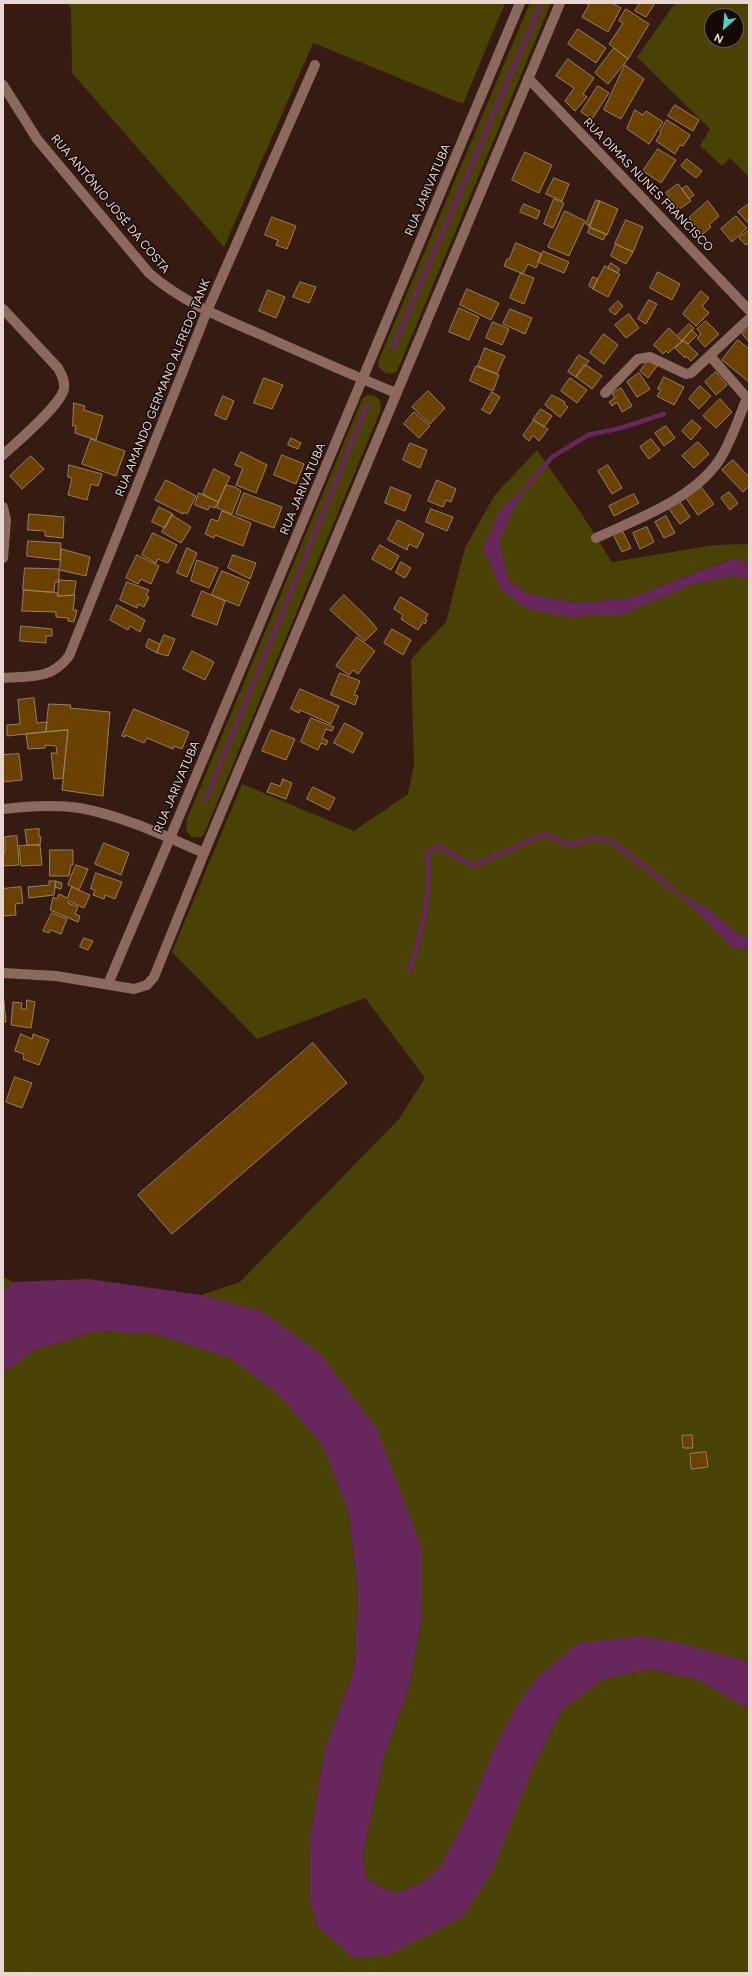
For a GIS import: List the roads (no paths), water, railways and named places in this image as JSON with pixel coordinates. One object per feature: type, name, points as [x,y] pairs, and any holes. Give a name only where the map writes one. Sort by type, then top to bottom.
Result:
[{"type":"street","name":"RUA JARIVATUBA","points":[[108,984],[520,3]]},
{"type":"street","points":[[3,973],[42,974],[140,989],[148,985],[154,977],[204,853],[560,3]]},
{"type":"street","name":"RUA AMANDO GERMANO ALFREDO TANK","points":[[3,678],[54,672],[69,656],[207,311],[315,64]]},
{"type":"street","name":"RUA DIMAS NUNES FRANCISCO","points":[[528,78],[749,310]]},
{"type":"street","name":"RUA ANTÔNIO JOSÉ DA COSTA","points":[[3,84],[37,139],[149,273],[171,292],[207,311],[396,393]]},
{"type":"street","points":[[3,309],[58,368],[63,377],[64,384],[64,390],[50,410],[3,456]]},
{"type":"street","points":[[605,393],[638,359],[644,357],[650,357],[686,374],[691,373],[711,357],[749,319]]},
{"type":"street","points":[[596,538],[660,509],[707,474],[724,451],[748,398],[711,357]]},
{"type":"street","points":[[3,507],[6,520],[3,558]]},
{"type":"street","points":[[3,809],[55,806],[80,808],[107,815],[170,838],[204,853]]},
{"type":"waterway","points":[[393,347],[541,3]]},
{"type":"waterway","points":[[205,801],[367,405]]},
{"type":"waterway","points":[[528,485],[552,457],[588,435],[621,428],[664,414]]},
{"type":"waterway","points":[[409,972],[418,943],[427,899],[427,854],[437,846],[473,866],[544,834],[569,845],[593,838],[611,841],[674,890]]}]
